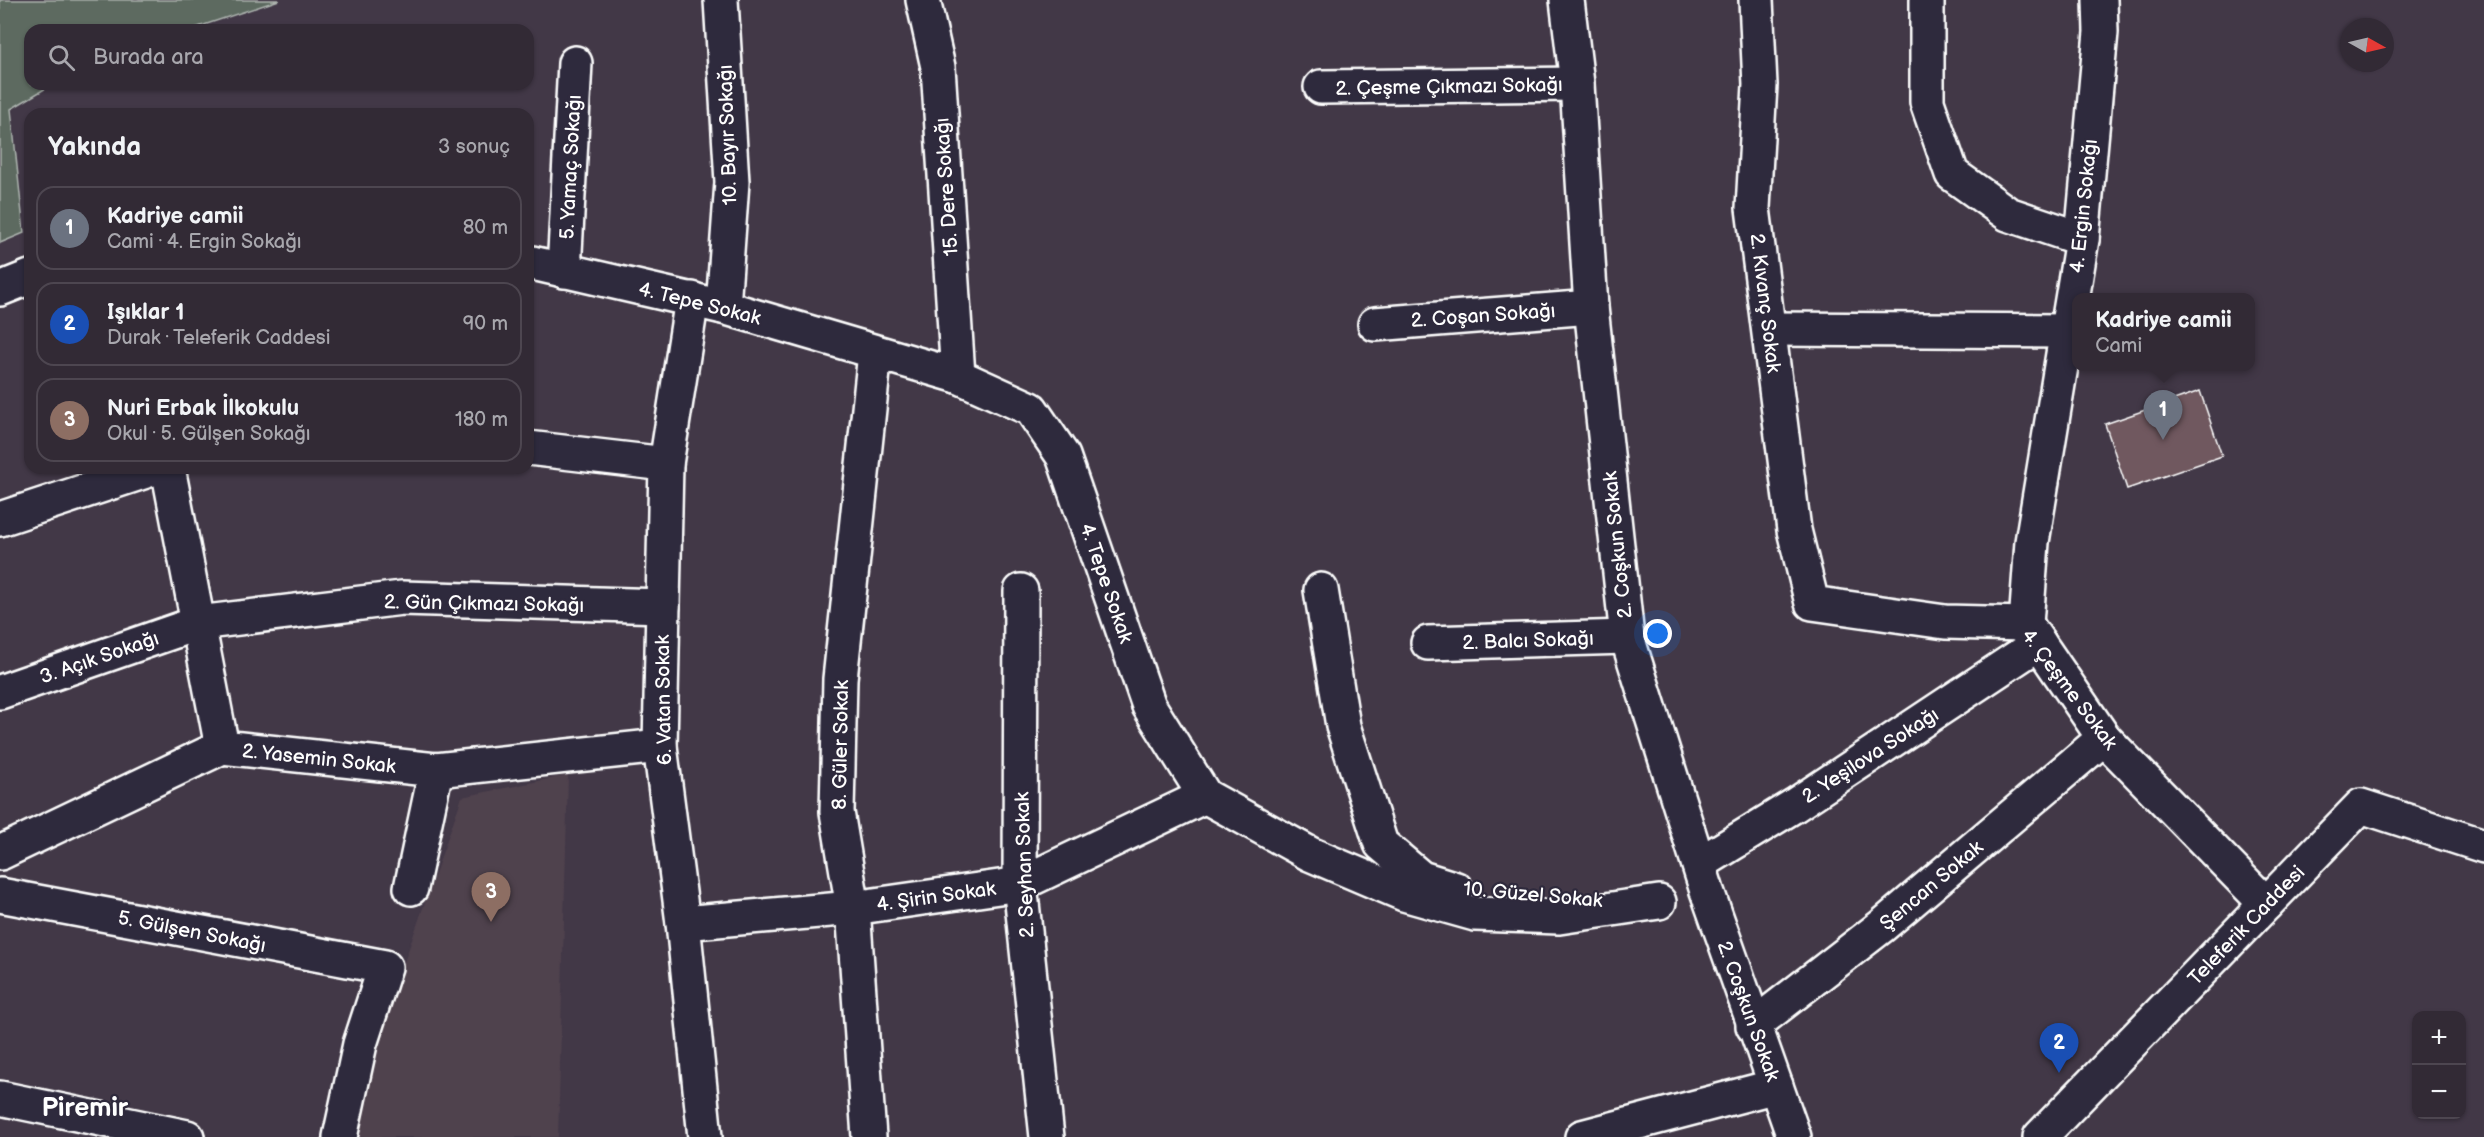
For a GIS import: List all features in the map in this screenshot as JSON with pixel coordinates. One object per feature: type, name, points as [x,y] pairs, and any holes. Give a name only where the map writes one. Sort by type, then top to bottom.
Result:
[{"type":"street","name":"10. Bayır Sokağı","points":[[708,303],[732,182],[721,0]]},
{"type":"street","name":"15. Dere Sokağı","points":[[923,0],[938,68],[958,376]]},
{"type":"street","name":"2. Coşkun Sokak","points":[[1567,0],[1577,84],[1591,307],[1628,637],[1703,877],[1753,1026],[1794,1137]]},
{"type":"street","name":"2. Kıvanç Sokak","points":[[1756,0],[1761,85],[1753,208],[1794,530],[1812,603]]},
{"type":"street","points":[[1927,0],[1927,102],[1952,174],[2008,214],[2082,239]]},
{"type":"street","name":"4. Ergin Sokağı","points":[[2073,293],[2082,239],[2101,32],[2100,0]]},
{"type":"street","name":"5. Yamaç Sokağı","points":[[564,271],[575,63]]},
{"type":"street","name":"2. Çeşme Çıkmazı Sokağı","points":[[1321,87],[1577,84]]},
{"type":"street","name":"4. Tepe Sokak","points":[[534,264],[708,303],[958,376],[1031,409],[1063,456],[1149,706],[1205,796],[1310,854],[1404,894],[1475,914],[1559,917],[1659,902]]},
{"type":"street","points":[[0,289],[24,279]]},
{"type":"street","name":"4. Ergin Sokağı","points":[[2032,634],[2032,542],[2072,300]]},
{"type":"street","name":"6. Vatan Sokak","points":[[705,1137],[683,923],[660,746],[666,464],[708,303]]},
{"type":"street","name":"2. Coşan Sokağı","points":[[1375,324],[1591,307]]},
{"type":"street","points":[[1770,329],[2067,331]]},
{"type":"street","name":"8. Güler Sokak","points":[[869,1137],[853,908],[837,812],[840,679],[875,353]]},
{"type":"street","points":[[534,449],[666,464]]},
{"type":"street","points":[[0,519],[137,474]]},
{"type":"street","points":[[169,474],[222,747]]},
{"type":"street","name":"10. Güzel Sokak","points":[[1321,590],[1343,726],[1381,844],[1421,878],[1472,893],[1532,898],[1659,902],[1703,877]]},
{"type":"street","name":"2. Seyhan Sokak","points":[[1021,591],[1020,884],[1047,1137]]},
{"type":"street","name":"2. Gün Çıkmazı Sokağı","points":[[198,623],[402,598],[663,606]]},
{"type":"street","name":"4. Çeşme Sokak","points":[[1812,603],[2032,634],[2104,738],[2266,904]]},
{"type":"street","name":"3. Açık Sokağı","points":[[0,692],[198,623]]},
{"type":"street","name":"2. Yeşilova Sokağı","points":[[1703,877],[1795,805],[2032,634]]},
{"type":"street","name":"2. Balcı Sokağı","points":[[1428,643],[1628,637]]},
{"type":"street","name":"Şencan Sokak","points":[[1753,1026],[1882,926],[2104,738]]},
{"type":"street","name":"2. Yasemin Sokak","points":[[0,853],[222,747],[436,770],[660,746]]},
{"type":"street","points":[[411,888],[436,770]]},
{"type":"street","name":"4. Şirin Sokak","points":[[683,923],[853,908],[1020,884],[1205,796]]},
{"type":"street","name":"Teleferik Caddesi","points":[[2040,1137],[2361,806],[2484,846]]},
{"type":"street","name":"5. Gülşen Sokağı","points":[[0,895],[385,967],[360,1044],[340,1137]]},
{"type":"street","points":[[1582,1137],[1776,1086]]},
{"type":"street","points":[[0,1098],[187,1137]]},
{"type":"shaded area","points":[[568,775],[558,1137],[356,1137],[374,1048],[462,797]]},
{"type":"green space","points":[[0,0],[279,0],[207,24],[24,24],[24,90],[43,90],[11,109],[24,233],[0,243]]},
{"type":"building","points":[[2200,391],[2222,456],[2127,489],[2105,424]]},
{"type":"place","name":"Kadriye camii","points":[[2163,440]]},
{"type":"place","name":"Nuri Erbak İlkokulu","points":[[491,922]]},
{"type":"place","name":"Işıklar 1","points":[[2059,1073]]},
{"type":"district","name":"Piremir","points":[[85,1107]]}]
